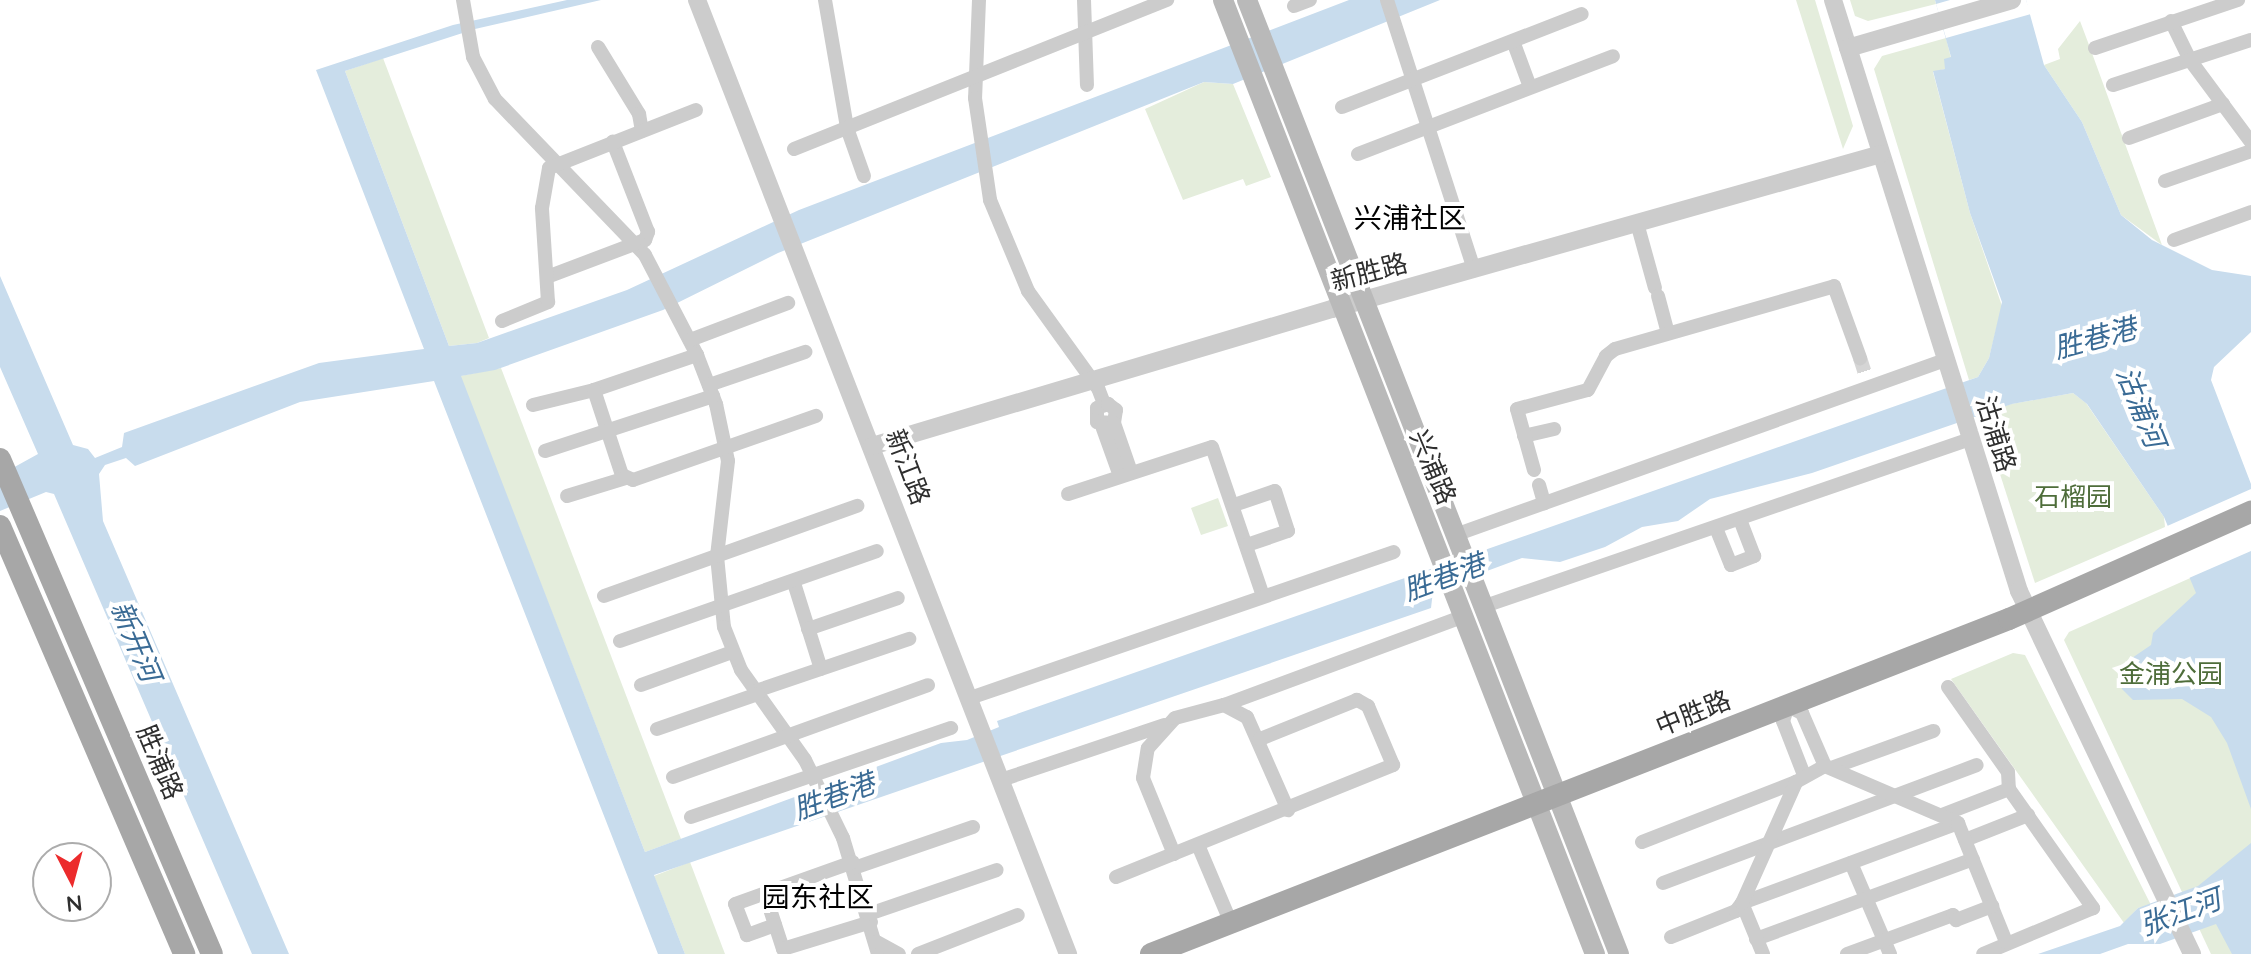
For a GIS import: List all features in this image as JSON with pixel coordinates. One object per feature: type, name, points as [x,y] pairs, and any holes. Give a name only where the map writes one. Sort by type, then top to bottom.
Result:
[{"type":"main road","name":"兴浦路","points":[[1223,0],[1339,307],[1453,558],[1548,808],[1595,954]]},
{"type":"main road","name":"兴浦路","points":[[1247,0],[1455,535],[1453,558]]},
{"type":"main road","name":"胜浦路","points":[[3,466],[212,954]]},
{"type":"main road","name":"中胜路","points":[[2177,553],[2251,512]]},
{"type":"main road","name":"胜浦路","points":[[0,526],[184,954]]},
{"type":"main road","name":"中胜路","points":[[1180,954],[1791,713],[2030,617],[2177,553],[2251,526]]},
{"type":"main road","name":"兴浦路","points":[[1548,808],[1619,954]]},
{"type":"main road","name":"中胜路","points":[[1151,954],[1548,808]]},
{"type":"street","points":[[463,0],[468,37],[495,99],[637,245],[657,273],[676,309],[711,390],[725,447],[717,556],[721,607],[732,652],[815,781],[854,865],[878,948],[899,954]]},
{"type":"street","name":"新江路","points":[[697,0],[1068,954]]},
{"type":"street","points":[[825,0],[847,128],[864,176]]},
{"type":"street","points":[[979,0],[974,78],[984,174],[1022,281],[1091,381],[1100,406],[1095,419],[1108,424],[1126,474]]},
{"type":"street","points":[[1084,0],[1087,85]]},
{"type":"street","points":[[794,149],[1167,0]]},
{"type":"street","points":[[1294,6],[1310,0]]},
{"type":"street","points":[[1387,0],[1474,270]]},
{"type":"street","name":"沽浦路","points":[[1833,0],[1967,430],[2030,617],[2188,946]]},
{"type":"street","points":[[1848,48],[2012,0]]},
{"type":"street","points":[[2095,48],[2238,0]]},
{"type":"street","points":[[1342,107],[1582,14]]},
{"type":"street","points":[[2171,21],[2190,60],[2251,142]]},
{"type":"street","points":[[2113,85],[2251,40]]},
{"type":"street","points":[[1513,41],[1530,87]]},
{"type":"street","points":[[598,47],[639,114],[642,131]]},
{"type":"street","points":[[1358,154],[1613,56]]},
{"type":"street","points":[[2129,138],[2223,104]]},
{"type":"street","points":[[502,321],[545,306],[547,277],[542,208],[549,168],[696,110]]},
{"type":"street","points":[[547,277],[637,245],[648,232],[613,142]]},
{"type":"street","points":[[2165,181],[2251,151]]},
{"type":"street","name":"新胜路","points":[[872,446],[1339,307],[1881,154]]},
{"type":"street","points":[[2174,240],[2251,212]]},
{"type":"street","points":[[1637,223],[1668,333]]},
{"type":"street","points":[[1544,503],[1517,409],[1588,390],[1615,349],[1834,286],[1860,358]]},
{"type":"street","points":[[690,340],[788,303]]},
{"type":"street","points":[[545,451],[608,432],[805,352]]},
{"type":"street","points":[[533,405],[594,390],[697,355]]},
{"type":"street","points":[[1455,535],[1867,379],[1913,371],[1945,360]]},
{"type":"street","points":[[594,390],[626,478]]},
{"type":"street","points":[[567,496],[816,416]]},
{"type":"street","points":[[1524,436],[1554,429]]},
{"type":"street","points":[[1001,780],[1224,705],[1470,602],[1554,582],[1716,528],[1967,430]]},
{"type":"street","points":[[1068,494],[1212,447],[1263,596]]},
{"type":"street","points":[[1234,505],[1275,491],[1288,531],[1247,545]]},
{"type":"street","points":[[604,596],[857,506]]},
{"type":"street","points":[[1716,528],[1731,565],[1754,556],[1740,519]]},
{"type":"street","points":[[620,641],[794,583],[877,551]]},
{"type":"street","points":[[970,698],[1394,552]]},
{"type":"street","points":[[794,583],[821,669]]},
{"type":"street","points":[[808,629],[898,598]]},
{"type":"street","points":[[657,729],[909,639]]},
{"type":"street","points":[[641,685],[732,652]]},
{"type":"street","points":[[673,777],[928,685]]},
{"type":"street","points":[[1948,687],[2008,772],[2009,789],[2093,908],[1983,954]]},
{"type":"street","points":[[1116,877],[1390,771],[1392,759],[1368,706],[1357,700],[1260,739]]},
{"type":"street","points":[[1224,705],[1247,717],[1260,739],[1288,810]]},
{"type":"street","points":[[1791,713],[1828,767],[1899,793],[1958,823],[2006,942]]},
{"type":"street","points":[[1671,937],[1736,911],[1742,903],[1800,778],[1791,713]]},
{"type":"street","points":[[1164,725],[1148,748],[1143,778],[1174,854]]},
{"type":"street","points":[[691,817],[815,781],[951,728]]},
{"type":"street","points":[[1642,842],[1828,767],[1933,731]]},
{"type":"street","points":[[1663,883],[1977,765]]},
{"type":"street","points":[[1942,815],[2009,789]]},
{"type":"street","points":[[1965,840],[2028,815]]},
{"type":"street","points":[[1742,903],[1958,823]]},
{"type":"street","points":[[775,925],[747,935],[735,904],[973,827]]},
{"type":"street","points":[[1198,845],[1231,923]]},
{"type":"street","points":[[1756,939],[1973,859]]},
{"type":"street","points":[[1851,863],[1887,947]]},
{"type":"street","points":[[765,894],[783,949],[997,870]]},
{"type":"street","points":[[1742,903],[1763,954]]},
{"type":"street","points":[[1847,954],[1887,947],[1992,906]]},
{"type":"street","points":[[918,954],[1018,915]]},
{"type":"green space","points":[[1796,0],[1815,0],[1853,126],[1843,149]]},
{"type":"green space","points":[[1850,0],[1935,0],[1936,4],[1868,21],[1855,16]]},
{"type":"green space","points":[[2080,21],[2162,245],[2121,215],[2082,122],[2044,65],[2060,59],[2058,49]]},
{"type":"green space","points":[[1946,38],[1951,58],[1945,69],[1933,72],[1970,213],[2002,306],[1989,358],[1978,377],[1969,380],[1874,69],[1882,56]]},
{"type":"green space","points":[[383,58],[489,338],[477,343],[449,346],[345,71]]},
{"type":"green space","points":[[1204,82],[1233,84],[1271,177],[1246,186],[1243,179],[1183,200],[1145,109]]},
{"type":"green space","points":[[501,368],[681,839],[645,852],[460,376]]},
{"type":"green space","name":"石榴园","points":[[2073,393],[2086,403],[2164,517],[2165,527],[2035,583],[1981,415],[2011,404]]},
{"type":"green space","points":[[1218,498],[1228,526],[1201,535],[1191,508]]},
{"type":"green space","name":"金浦公园","points":[[2251,551],[2251,954],[2211,954],[2064,640],[2069,632]]},
{"type":"green space","name":"金浦公园","points":[[2013,653],[2025,655],[2151,905],[2138,908],[2124,923],[1951,679]]},
{"type":"green space","points":[[690,862],[725,954],[685,954],[654,876]]},
{"type":"water","points":[[567,0],[601,0],[475,29],[345,71],[449,346],[477,343],[627,290],[799,210],[1349,0],[1440,0],[1233,84],[1204,82],[778,253],[663,310],[495,370],[461,376],[645,852],[941,743],[967,740],[999,727],[997,721],[1978,377],[1989,358],[2002,302],[1970,213],[1933,71],[1945,69],[1944,59],[1951,57],[1935,0],[2026,0],[2044,65],[2082,122],[2121,215],[2152,240],[2212,270],[2251,276],[2251,332],[2214,367],[2211,380],[2251,484],[2251,809],[2227,743],[2211,717],[2182,699],[2133,700],[2122,689],[2120,676],[2132,658],[2151,645],[2153,633],[2196,593],[2164,517],[2087,404],[2073,393],[2012,404],[1812,473],[1710,499],[1678,521],[1642,527],[1605,547],[1560,562],[1522,558],[1433,591],[1431,608],[654,875],[685,954],[658,954],[434,381],[300,402],[135,466],[126,458],[105,465],[99,474],[103,521],[289,954],[252,954],[54,494],[46,492],[0,511],[0,475],[38,454],[0,367],[0,276],[73,445],[88,449],[95,458],[122,447],[124,433],[319,363],[424,349],[316,70],[453,25]]},
{"type":"water","name":"张江河","points":[[2251,843],[2251,954],[2232,954],[2216,924],[2160,944],[2128,944],[2100,954],[2038,954],[2120,926],[2138,908],[2198,886]]},
{"type":"pier","points":[[1950,0],[2026,0],[2031,14],[1946,38],[1936,4]]},
{"type":"pier","points":[[2251,489],[2251,551],[2189,578],[2165,527]]},
{"type":"tunnel","points":[[1860,358],[1865,373]]},
{"type":"district","name":"兴浦社区","points":[[1410,218]]},
{"type":"district","name":"园东社区","points":[[818,897]]},
{"type":"water label","name":"胜巷港","points":[[2095,338]]},
{"type":"water label","name":"沽浦河","points":[[2141,407]]},
{"type":"water label","name":"胜巷港","points":[[1444,577]]},
{"type":"water label","name":"新开河","points":[[136,641]]},
{"type":"water label","name":"胜巷港","points":[[834,796]]}]
